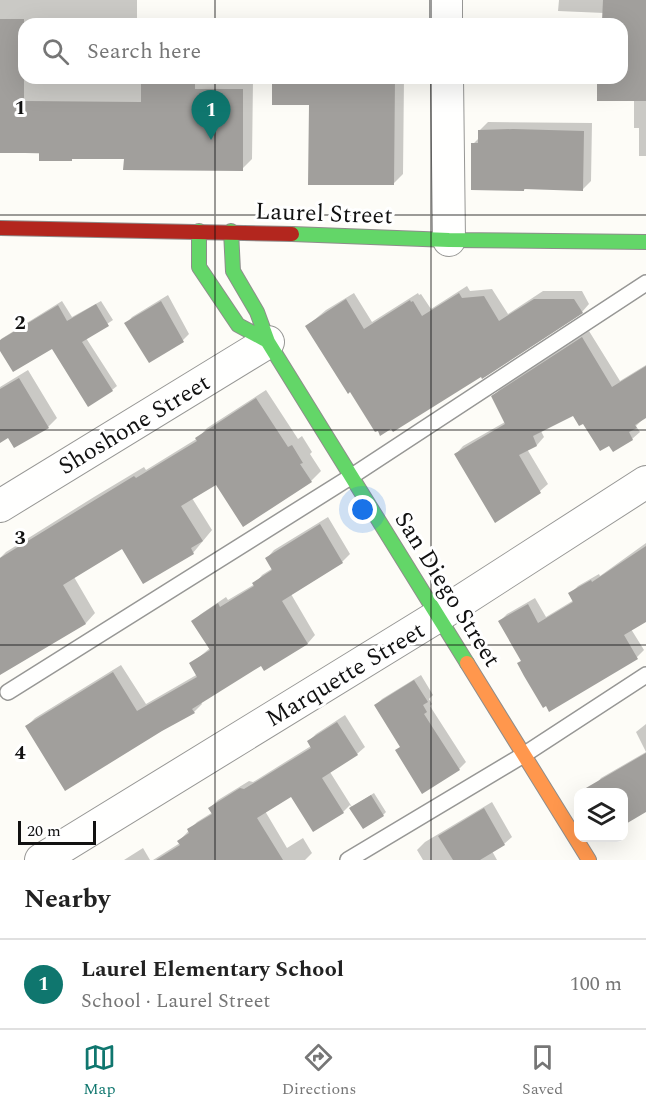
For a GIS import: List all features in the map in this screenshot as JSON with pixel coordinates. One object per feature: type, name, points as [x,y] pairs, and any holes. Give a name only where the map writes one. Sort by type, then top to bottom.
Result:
[{"type":"street","points":[[446,0],[446,18]]},
{"type":"street","points":[[447,84],[449,240]]},
{"type":"street","name":"Laurel Street","points":[[0,228],[231,231],[449,240],[646,242]]},
{"type":"street","name":"San Diego Street","points":[[199,231],[199,267],[238,325],[268,342]]},
{"type":"street","name":"San Diego Street","points":[[231,231],[232,271],[257,312],[268,342],[589,860]]},
{"type":"street","name":"Shoshone Street","points":[[0,506],[268,342]]},
{"type":"street","name":"Marquette Street","points":[[41,860],[438,616],[646,482]]},
{"type":"lane","points":[[8,692],[352,476],[646,283]]},
{"type":"lane","points":[[348,860],[525,754],[646,675]]},
{"type":"building","points":[[603,0],[646,0],[646,101],[597,101],[597,84],[628,84],[628,18],[602,18]]},
{"type":"building","points":[[0,19],[18,19],[18,84],[24,84],[24,101],[141,102],[141,84],[195,84],[195,89],[243,89],[243,171],[123,170],[124,159],[39,161],[39,153],[0,153]]},
{"type":"building","points":[[272,84],[395,84],[394,185],[308,185],[309,105],[272,105]]},
{"type":"building","points":[[478,130],[584,131],[583,191],[471,190],[471,143],[478,143]]},
{"type":"building","points":[[459,293],[462,298],[484,296],[499,321],[534,299],[574,299],[583,313],[482,379],[481,377],[393,432],[391,429],[380,436],[378,431],[375,432],[350,392],[348,394],[305,326],[346,299],[364,329],[410,300],[422,316]]},
{"type":"building","points":[[161,301],[184,342],[149,363],[124,323]]},
{"type":"building","points":[[96,304],[109,326],[82,342],[113,391],[88,407],[52,349],[13,372],[0,351],[0,340],[58,305],[67,321]]},
{"type":"building","points":[[582,337],[612,387],[646,366],[646,418],[635,425],[637,428],[629,432],[633,440],[613,452],[609,446],[600,451],[583,424],[579,426],[573,416],[533,436],[537,446],[519,455],[541,493],[495,523],[454,454],[505,424],[491,396]]},
{"type":"building","points":[[19,378],[49,428],[14,448],[8,438],[0,443],[0,389]]},
{"type":"building","points":[[256,398],[288,447],[292,445],[303,463],[300,464],[312,482],[243,527],[216,485],[181,506],[203,541],[191,548],[194,554],[143,584],[122,549],[63,585],[86,624],[0,675],[0,558],[134,476],[136,478],[197,441],[195,438]]},
{"type":"building","points":[[320,524],[343,563],[282,601],[308,644],[264,671],[261,666],[192,709],[195,713],[65,791],[25,726],[113,672],[137,711],[197,677],[189,663],[210,650],[191,621],[218,603],[220,607],[254,586],[252,583],[272,570],[265,558]]},
{"type":"building","points":[[646,546],[646,622],[624,635],[638,659],[549,712],[546,706],[543,708],[524,676],[517,663],[521,661],[498,621],[528,604],[538,623],[573,602],[568,593],[591,580],[592,582]]},
{"type":"building","points":[[414,680],[428,702],[423,705],[427,712],[424,714],[460,770],[422,794],[395,750],[400,747],[374,705]]},
{"type":"building","points":[[337,722],[358,755],[322,778],[344,813],[313,832],[291,797],[257,818],[283,860],[156,860],[180,845],[177,841],[189,833],[187,829],[212,814],[208,808],[311,748],[307,741]]},
{"type":"building","points":[[646,753],[646,812],[628,823],[628,788],[586,788]]},
{"type":"building","points":[[371,795],[384,816],[363,829],[349,808]]},
{"type":"building","points":[[484,808],[505,845],[480,860],[453,860],[438,836]]},
{"type":"traffic: fast","points":[[199,231],[199,267],[238,325],[264,339]]},
{"type":"traffic: fast","points":[[231,231],[233,271],[257,312],[268,342],[467,663]]},
{"type":"traffic: fast","points":[[292,234],[449,240],[646,242]]},
{"type":"traffic: slow","points":[[467,663],[589,860]]},
{"type":"traffic: jam","points":[[0,228],[292,234]]},
{"type":"place","name":"Laurel Elementary School","points":[[211,140]]}]
